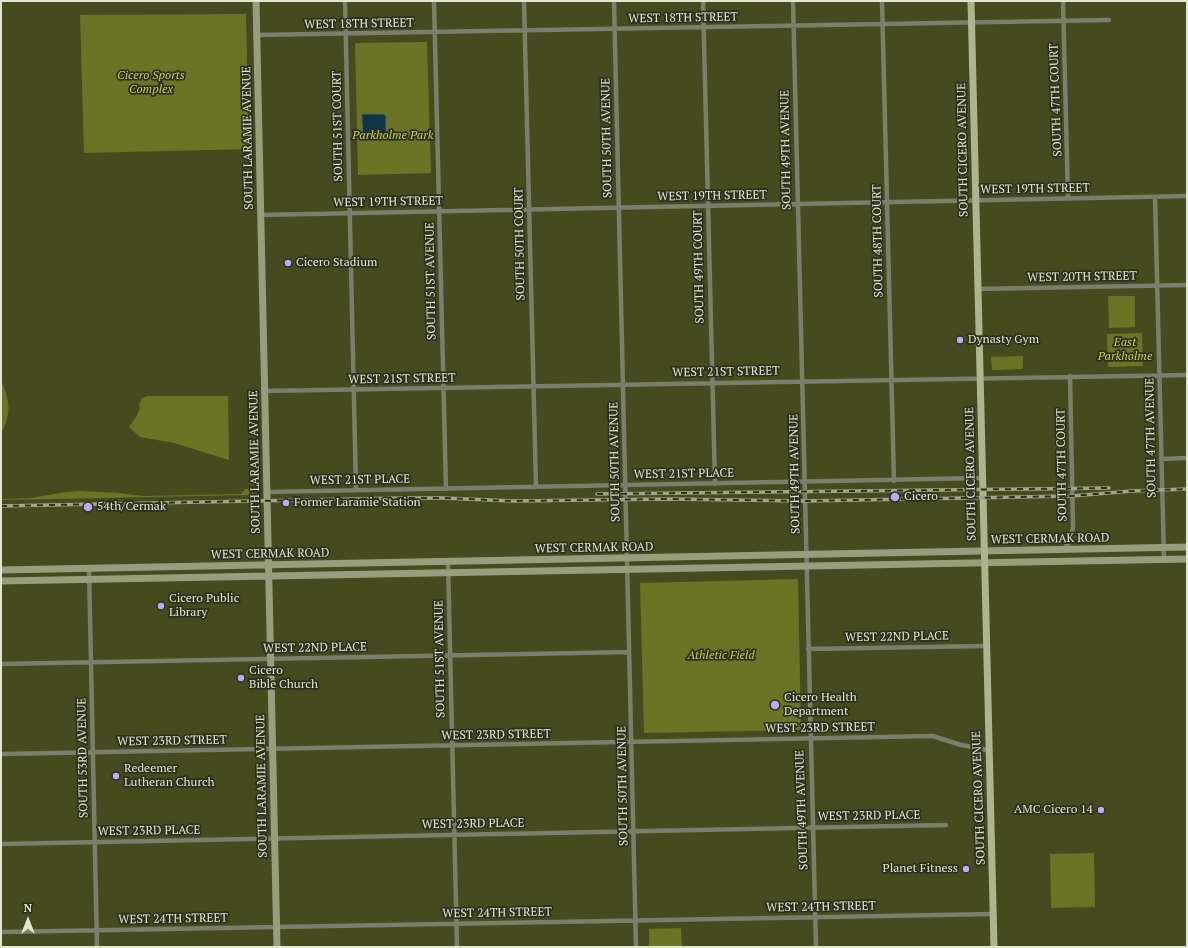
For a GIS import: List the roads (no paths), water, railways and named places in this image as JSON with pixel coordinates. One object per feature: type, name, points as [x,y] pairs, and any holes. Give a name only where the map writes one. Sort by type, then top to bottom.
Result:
[{"type":"main road","name":"SOUTH LARAMIE AVENUE","points":[[256,1],[277,947]]},
{"type":"main road","name":"SOUTH CICERO AVENUE","points":[[971,1],[994,947]]},
{"type":"main road","name":"WEST CERMAK ROAD","points":[[1,570],[1187,547]]},
{"type":"main road","name":"WEST CERMAK ROAD","points":[[1,580],[1187,558]]},
{"type":"street","name":"SOUTH 51ST COURT","points":[[345,1],[356,490]]},
{"type":"street","name":"SOUTH 51ST AVENUE","points":[[434,1],[446,489]]},
{"type":"street","name":"SOUTH 50TH COURT","points":[[524,1],[536,487]]},
{"type":"street","name":"SOUTH 50TH AVENUE","points":[[614,1],[636,947]]},
{"type":"street","name":"SOUTH 49TH COURT","points":[[703,1],[715,484]]},
{"type":"street","name":"SOUTH 49TH AVENUE","points":[[793,1],[816,947]]},
{"type":"street","name":"SOUTH 48TH COURT","points":[[882,1],[894,481]]},
{"type":"street","name":"SOUTH 47TH COURT","points":[[1063,1],[1068,198]]},
{"type":"street","name":"WEST 18TH STREET","points":[[257,35],[1109,20]]},
{"type":"street","name":"WEST 19TH STREET","points":[[260,215],[1187,196]]},
{"type":"street","name":"SOUTH 47TH AVENUE","points":[[1155,197],[1164,559]]},
{"type":"street","name":"WEST 20TH STREET","points":[[977,289],[1187,285]]},
{"type":"street","name":"WEST 21ST STREET","points":[[264,391],[1187,374]]},
{"type":"street","name":"SOUTH 47TH COURT","points":[[1063,550],[1070,541],[1073,527],[1070,376]]},
{"type":"street","points":[[1161,459],[1187,458]]},
{"type":"street","name":"WEST 21ST PLACE","points":[[267,492],[894,481],[982,478]]},
{"type":"street","name":"SOUTH 51ST AVENUE","points":[[448,562],[457,947]]},
{"type":"street","name":"SOUTH 53RD AVENUE","points":[[89,569],[98,947]]},
{"type":"street","name":"WEST 22ND PLACE","points":[[808,649],[986,646]]},
{"type":"street","name":"WEST 22ND PLACE","points":[[1,664],[629,652]]},
{"type":"street","name":"WEST 23RD STREET","points":[[1,754],[933,736],[961,745],[989,751]]},
{"type":"street","name":"WEST 23RD PLACE","points":[[1,844],[946,825]]},
{"type":"street","name":"WEST 24TH STREET","points":[[1,932],[993,914]]},
{"type":"water","points":[[362,114],[383,114],[386,116],[386,137],[363,137]]},
{"type":"railway","points":[[597,494],[1109,488]]},
{"type":"railway","points":[[1,506],[405,498],[513,501],[668,499],[805,501],[1072,496],[1132,491],[1187,489]]},
{"type":"place","name":"Cicero Stadium","points":[[288,263]]},
{"type":"place","name":"Dynasty Gym","points":[[960,340]]},
{"type":"place","name":"Cicero","points":[[895,497]]},
{"type":"place","name":"Former Laramie Station","points":[[286,503]]},
{"type":"place","name":"54th/Cermak","points":[[88,507]]},
{"type":"place","name":"Cicero Public Library","points":[[161,606]]},
{"type":"place","name":"Cicero Bible Church","points":[[241,678]]},
{"type":"place","name":"Cicero Health Department","points":[[775,705]]},
{"type":"place","name":"Redeemer Lutheran Church","points":[[116,776]]},
{"type":"place","name":"AMC Cicero 14","points":[[1101,810]]},
{"type":"place","name":"Planet Fitness","points":[[966,869]]},
{"type":"park label","name":"Cicero Sports Complex","points":[[151,83]]},
{"type":"park label","name":"Parkholme Park","points":[[393,136]]},
{"type":"park label","name":"East Parkholme","points":[[1125,350]]},
{"type":"park label","name":"Athletic Field","points":[[721,656]]}]
